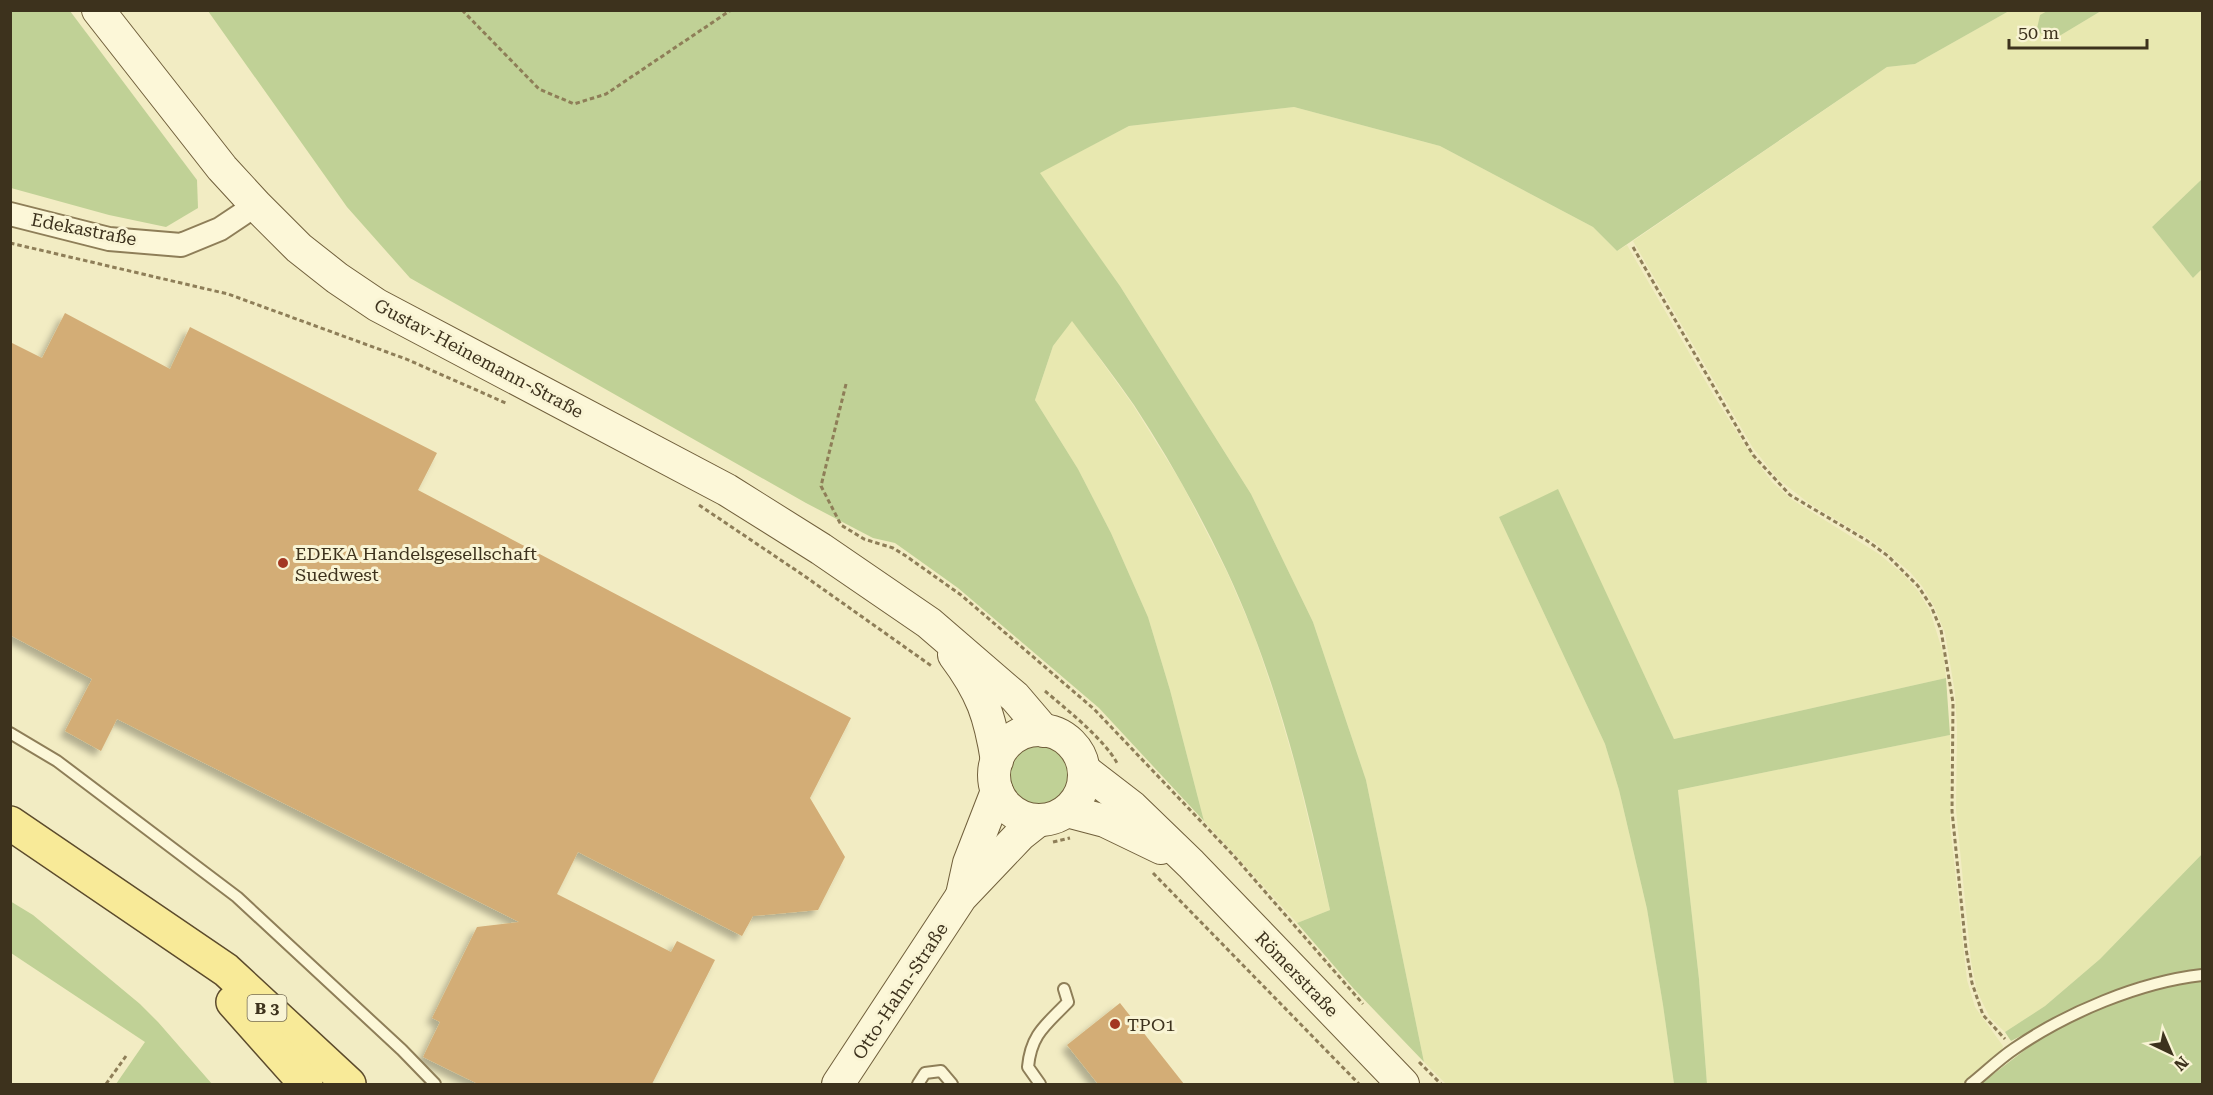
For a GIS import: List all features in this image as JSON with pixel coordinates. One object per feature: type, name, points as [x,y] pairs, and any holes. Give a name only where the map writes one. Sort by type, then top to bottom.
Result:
[{"type":"main road","name":"B 3","points":[[10,823],[226,970],[349,1084]]},
{"type":"main road","name":"B 3","points":[[179,939],[306,1084]]},
{"type":"street","name":"Gustav-Heinemann-Straße","points":[[98,10],[222,168],[299,248],[337,278],[377,305],[727,490],[821,549],[929,623],[1008,690],[1044,731]]},
{"type":"street","name":"Edekastraße","points":[[10,214],[109,238],[181,245],[220,229],[256,205]]},
{"type":"street","name":"Gustav-Heinemann-Straße","points":[[929,623],[969,676],[988,714],[997,776]]},
{"type":"street","points":[[1044,731],[1059,735],[1071,744],[1080,756],[1084,770],[1083,785],[1077,800],[1057,828],[1024,818],[1011,810],[997,776],[1004,748],[1015,738],[1029,732],[1044,731]]},
{"type":"street","name":"Römerstraße","points":[[1084,770],[1131,807],[1410,1072]]},
{"type":"street","name":"Otto-Hahn-Straße","points":[[961,897],[969,863],[997,776]]},
{"type":"street","name":"Römerstraße","points":[[1057,828],[1105,821],[1191,864]]},
{"type":"street","name":"Otto-Hahn-Straße","points":[[838,1084],[961,897],[1020,835],[1057,828]]},
{"type":"lane","points":[[10,733],[57,761],[237,897],[435,1084]]},
{"type":"lane","points":[[1971,1084],[2014,1049],[2058,1023],[2145,987],[2202,975]]},
{"type":"lane","points":[[1040,1084],[1028,1067],[1029,1054],[1034,1039],[1068,1002],[1064,989]]},
{"type":"lane","points":[[918,1084],[926,1073],[941,1071],[952,1084]]},
{"type":"path","points":[[462,10],[539,89],[574,104],[606,94],[731,10]]},
{"type":"path","points":[[10,243],[228,294],[406,359],[516,408]]},
{"type":"path","points":[[1633,247],[1753,455],[1790,495],[1866,540],[1888,556],[1918,586],[1931,606],[1941,630],[1953,702],[1952,811],[1972,983],[1983,1015],[2014,1049]]},
{"type":"path","points":[[846,384],[821,486],[841,525],[864,539],[892,548],[906,556],[961,595],[1094,710],[1233,855],[1369,1010]]},
{"type":"path","points":[[690,500],[803,575],[937,671]]},
{"type":"path","points":[[1151,870],[1359,1084]]},
{"type":"path","points":[[106,1084],[126,1056]]},
{"type":"path","points":[[1410,1072],[1441,1084]]},
{"type":"green space","points":[[2049,10],[2101,11],[2061,35],[2036,33],[2040,15]]},
{"type":"green space","points":[[10,11],[70,11],[197,180],[198,208],[166,227],[109,215],[11,188]]},
{"type":"green space","points":[[208,11],[2009,11],[1915,64],[1887,67],[1617,251],[1593,227],[1440,146],[1294,107],[1129,126],[1040,173],[1120,286],[1251,494],[1313,622],[1366,780],[1424,1062],[1354,989],[1297,923],[1330,910],[1300,780],[1261,653],[1227,571],[1184,487],[1134,405],[1072,321],[1053,346],[1035,400],[1078,469],[1111,533],[1148,617],[1170,690],[1204,821],[1099,708],[958,588],[895,543],[873,538],[806,503],[410,278],[347,207]]},
{"type":"green space","points":[[2009,11],[2049,11],[2040,15],[2061,35],[2101,11],[2202,11],[2202,179],[2152,227],[2193,278],[2202,269],[2202,854],[2100,959],[2045,1006],[2005,1032],[1990,1018],[1977,991],[1971,961],[1956,810],[1955,693],[1945,633],[1934,606],[1910,572],[1874,542],[1810,504],[1778,479],[1753,448],[1633,241],[1887,67],[1915,64]]},
{"type":"green space","points":[[1294,107],[1440,146],[1593,227],[1617,251],[1627,245],[1713,394],[1746,447],[1772,482],[1791,499],[1879,554],[1903,574],[1918,591],[1930,611],[1944,656],[1946,678],[1674,739],[1558,490],[1499,517],[1605,744],[1619,790],[1647,909],[1674,1084],[1446,1084],[1424,1062],[1366,780],[1313,622],[1251,494],[1120,286],[1039,173],[1129,126]]},
{"type":"green space","points":[[2202,179],[2202,269],[2193,278],[2152,227]]},
{"type":"green space","points":[[1072,320],[1133,405],[1181,482],[1227,572],[1253,632],[1275,697],[1297,772],[1330,910],[1297,923],[1204,821],[1170,690],[1148,617],[1111,533],[1078,469],[1035,400],[1053,346]]},
{"type":"green space","points":[[1558,489],[1674,739],[1946,678],[1950,735],[1678,790],[1699,979],[1707,1084],[1674,1084],[1647,909],[1619,790],[1605,744],[1499,517]]},
{"type":"green space","points":[[1950,735],[1950,824],[1967,980],[1975,1007],[2003,1046],[2001,1054],[1968,1084],[1707,1084],[1699,979],[1678,790]]},
{"type":"green space","points":[[1045,738],[1057,744],[1066,753],[1072,765],[1070,785],[1062,796],[1045,806],[1031,806],[1014,796],[1006,785],[1004,765],[1014,748],[1025,740]]},
{"type":"green space","points":[[2202,854],[2202,969],[2140,981],[2056,1018],[2011,1041],[2005,1032],[2045,1006],[2100,959]]},
{"type":"green space","points":[[10,901],[33,915],[140,1004],[212,1084],[116,1084],[145,1042],[11,953]]},
{"type":"green space","points":[[2202,981],[2202,1084],[1980,1084],[2043,1037],[2080,1016],[2140,994]]},
{"type":"building","name":"EDEKA Handelsgesellschaft Suedwest","points":[[65,313],[170,369],[190,327],[437,453],[418,490],[851,718],[810,798],[845,857],[818,910],[753,916],[742,936],[578,852],[557,894],[671,952],[677,941],[715,960],[652,1084],[478,1084],[423,1057],[440,1022],[432,1018],[477,927],[519,922],[117,719],[101,751],[65,731],[92,679],[10,635],[10,342],[42,358]]},
{"type":"building","name":"TPO1","points":[[1120,1003],[1184,1084],[1098,1084],[1067,1045]]},
{"type":"place","name":"EDEKA Handelsgesellschaft Suedwest","points":[[283,563]]},
{"type":"place","name":"TPO1","points":[[1115,1024]]}]
